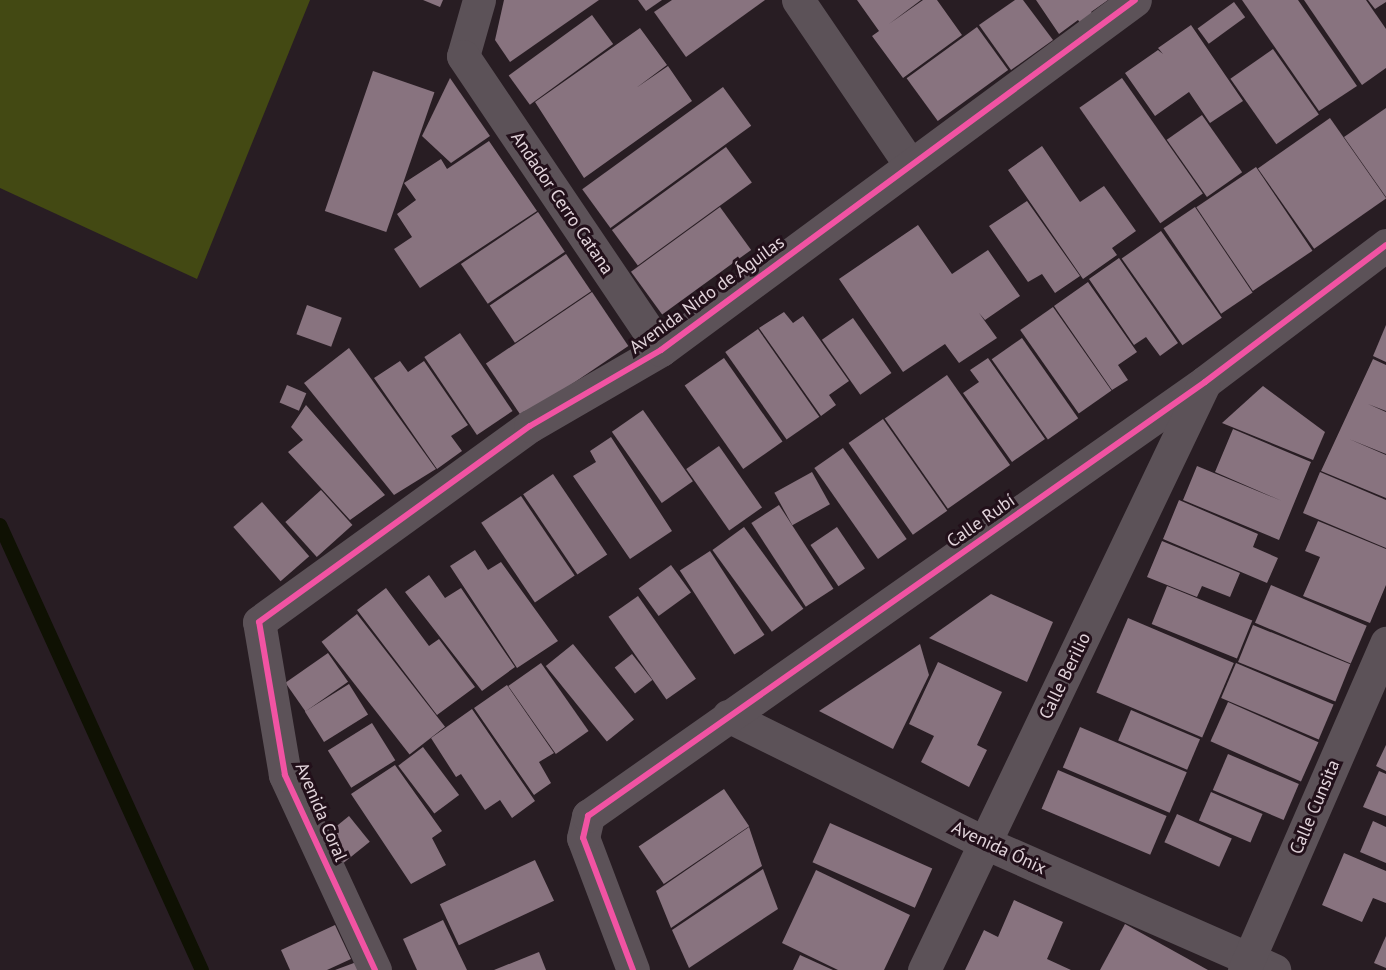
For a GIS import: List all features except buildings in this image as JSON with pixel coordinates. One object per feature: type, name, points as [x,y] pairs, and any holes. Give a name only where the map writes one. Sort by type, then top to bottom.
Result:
[{"type":"street","name":"Andador Cerro Catana","points":[[479,0],[463,56],[661,350]]},
{"type":"street","points":[[798,0],[910,165]]},
{"type":"street","name":"Avenida Nido de Águilas","points":[[259,622],[530,426],[661,350],[1135,0]]},
{"type":"street","name":"Calle Rubí","points":[[633,970],[586,827],[728,716],[1205,382],[1386,245]]},
{"type":"street","name":"Calle Berilio","points":[[924,970],[1205,382]]},
{"type":"street","name":"Avenida Coral","points":[[259,622],[285,776],[375,970]]},
{"type":"street","name":"Calle Cunsita","points":[[1256,966],[1386,644]]},
{"type":"street","name":"Avenida Ónix","points":[[728,716],[985,843],[1256,966]]},
{"type":"green space","points":[[0,0],[310,0],[197,279],[0,188]]},
{"type":"waterway","points":[[0,525],[202,970]]},
{"type":"cycle path","points":[[375,970],[285,775],[259,622],[530,426],[661,350],[1135,0]]},
{"type":"cycle path","points":[[633,970],[583,838],[588,816],[1205,382],[1386,245]]}]
